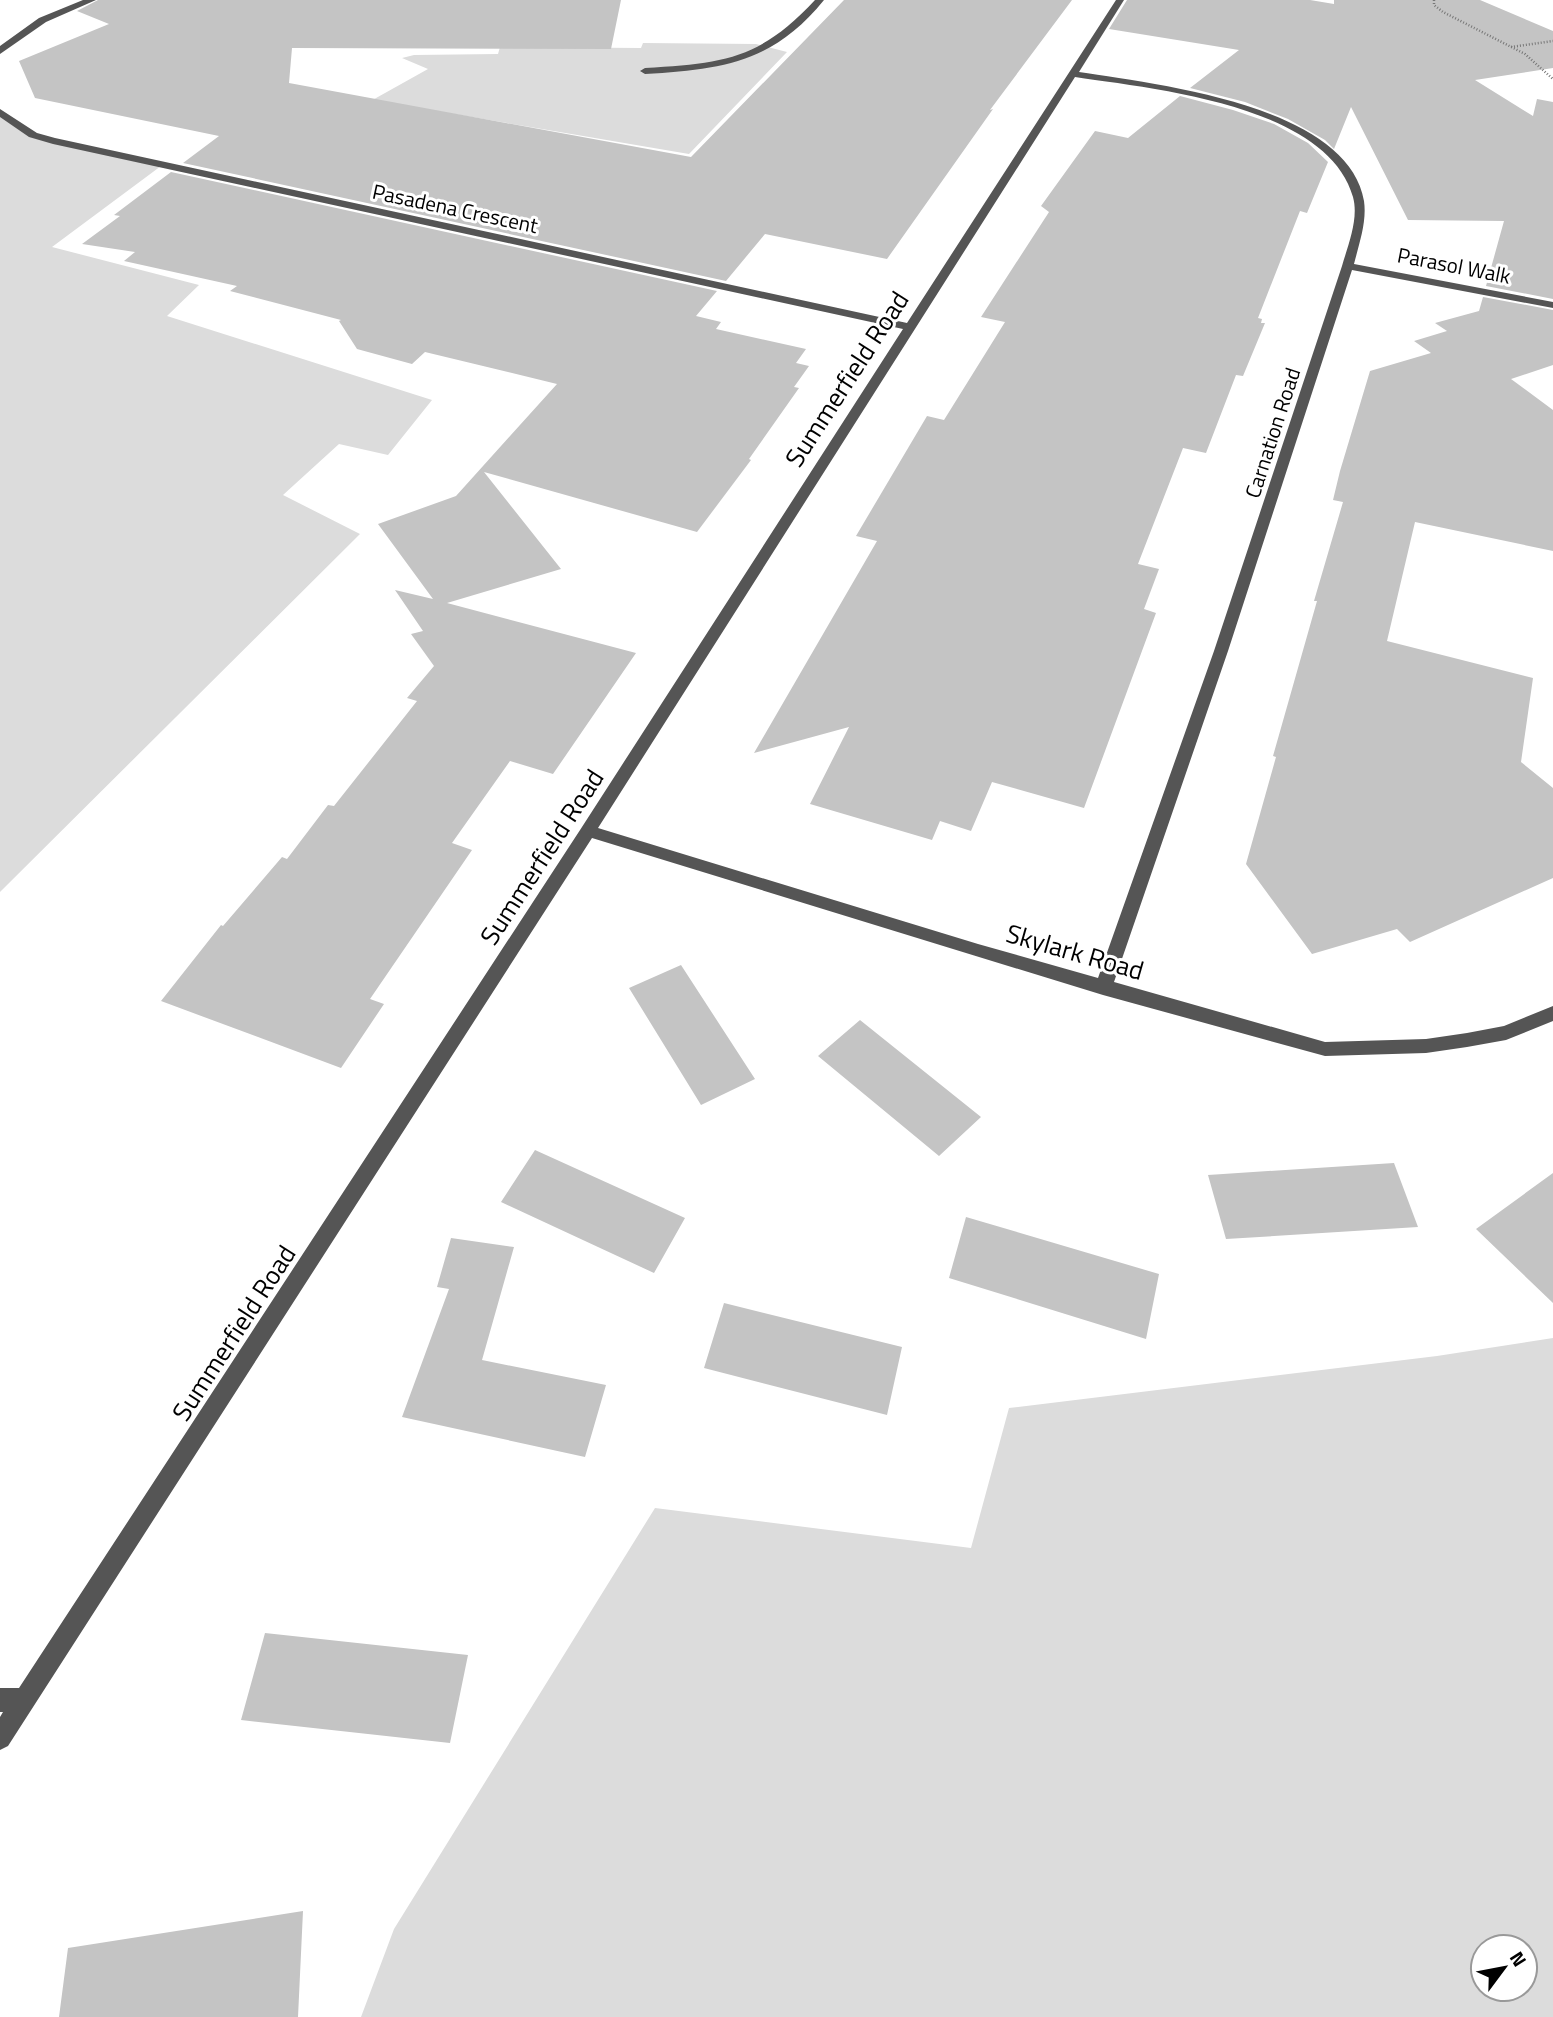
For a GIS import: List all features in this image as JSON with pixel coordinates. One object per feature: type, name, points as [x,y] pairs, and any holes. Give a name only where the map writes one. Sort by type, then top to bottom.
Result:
[{"type":"street","points":[[52,0],[69,6]]},
{"type":"street","points":[[0,51],[35,22],[69,6],[92,0]]},
{"type":"street","points":[[645,71],[720,66],[743,60],[785,35],[820,0]]},
{"type":"street","name":"Summerfield Road","points":[[0,1738],[588,831],[1120,0]]},
{"type":"street","name":"Carnation Road","points":[[1072,74],[1228,103],[1283,123],[1309,137],[1343,164],[1353,180],[1359,199],[1356,236],[1348,266],[1221,651],[1103,988]]},
{"type":"street","name":"Pasadena Crescent","points":[[0,112],[33,135],[53,141],[909,327]]},
{"type":"street","name":"Parasol Walk","points":[[1348,266],[1553,304]]},
{"type":"street","name":"Skylark Road","points":[[588,831],[1103,988],[1325,1049],[1426,1045],[1466,1040],[1506,1032],[1553,1013]]},
{"type":"street","points":[[0,1700],[25,1699]]},
{"type":"path","points":[[1434,0],[1434,5],[1443,12],[1525,54],[1553,79]]},
{"type":"path","points":[[1510,47],[1553,41]]},
{"type":"shaded area","points":[[643,43],[756,44],[787,52],[689,154],[413,107],[351,112],[428,69],[402,58],[414,55],[498,54],[500,47],[641,48]]},
{"type":"shaded area","points":[[0,114],[31,135],[161,166],[52,247],[199,285],[167,316],[432,400],[388,455],[339,444],[283,495],[360,534],[0,892]]},
{"type":"shaded area","points":[[1553,1338],[1553,2017],[361,2017],[394,1929],[655,1508],[971,1548],[1009,1408],[1437,1356]]},
{"type":"building","points":[[98,0],[621,0],[611,49],[292,48],[289,83],[691,157],[844,0],[1072,0],[990,110],[993,109],[887,259],[765,234],[726,281],[183,163],[219,136],[35,98],[19,61],[109,24],[77,11]]},
{"type":"building","points":[[1127,0],[1310,0],[1334,4],[1334,0],[1480,0],[1553,31],[1553,68],[1475,80],[1533,116],[1537,99],[1553,102],[1553,299],[1486,286],[1504,221],[1408,220],[1351,107],[1334,149],[1325,140],[1288,119],[1245,102],[1190,88],[1239,50],[1109,29]]},
{"type":"building","points":[[1180,96],[1274,124],[1308,143],[1328,162],[1307,213],[1300,211],[1258,318],[1262,319],[1261,323],[1265,323],[1243,376],[1236,375],[1206,453],[1183,448],[1138,564],[1159,569],[1144,609],[1156,613],[1084,808],[992,782],[971,831],[940,821],[932,840],[810,804],[849,727],[754,753],[877,541],[856,536],[927,416],[944,420],[1005,322],[981,317],[1049,212],[1041,206],[1095,131],[1128,138]]},
{"type":"building","points":[[171,172],[717,291],[696,316],[721,322],[716,329],[806,349],[796,363],[809,366],[794,387],[799,388],[749,459],[751,460],[697,532],[484,472],[561,569],[447,603],[636,653],[553,774],[510,761],[452,843],[472,850],[370,999],[384,1004],[341,1068],[161,1001],[221,925],[223,926],[282,857],[287,859],[328,805],[334,806],[417,701],[407,698],[434,666],[411,634],[423,631],[395,590],[433,599],[378,524],[456,496],[557,384],[425,352],[412,364],[357,349],[339,321],[341,320],[230,291],[237,286],[124,261],[135,252],[82,244],[120,216],[114,215]]},
{"type":"building","points":[[1483,297],[1553,310],[1553,365],[1511,379],[1553,410],[1553,551],[1415,522],[1387,641],[1533,678],[1521,762],[1553,788],[1553,878],[1410,942],[1397,929],[1312,954],[1246,864],[1317,601],[1314,601],[1343,502],[1333,500],[1340,471],[1370,371],[1431,353],[1414,341],[1447,331],[1435,323],[1479,311]]},
{"type":"building","points":[[681,965],[755,1079],[701,1105],[629,988]]},
{"type":"building","points":[[860,1020],[981,1117],[939,1156],[818,1056]]},
{"type":"building","points":[[535,1150],[685,1218],[654,1273],[501,1202]]},
{"type":"building","points":[[1394,1163],[1418,1227],[1226,1239],[1208,1175]]},
{"type":"building","points":[[1553,1173],[1553,1303],[1476,1229]]},
{"type":"building","points":[[966,1217],[1159,1274],[1146,1339],[949,1278]]},
{"type":"building","points":[[451,1238],[514,1247],[482,1360],[606,1385],[585,1457],[402,1417],[449,1289],[437,1287]]},
{"type":"building","points":[[724,1303],[902,1347],[887,1415],[704,1368]]},
{"type":"building","points":[[265,1633],[468,1655],[450,1743],[241,1720]]},
{"type":"building","points":[[303,1911],[298,2017],[59,2017],[68,1948]]}]
